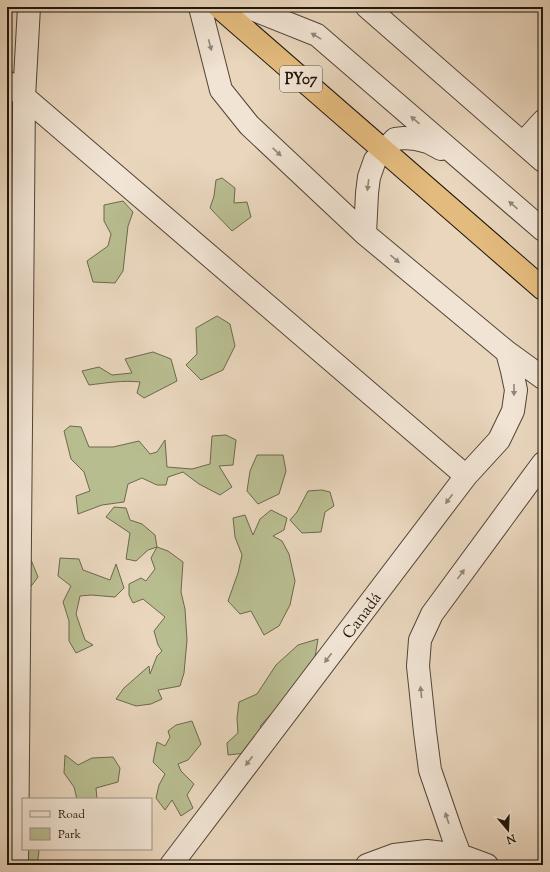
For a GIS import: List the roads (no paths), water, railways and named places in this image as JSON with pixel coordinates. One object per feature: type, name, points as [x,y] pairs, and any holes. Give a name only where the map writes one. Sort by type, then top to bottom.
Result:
[{"type":"highway","name":"PY07","points":[[218,7],[543,289]]},
{"type":"street","points":[[17,865],[24,96],[29,7]]},
{"type":"street","points":[[200,7],[221,90],[249,125],[365,234],[507,352],[543,378]]},
{"type":"street","points":[[247,7],[317,35],[543,230]]},
{"type":"street","points":[[367,7],[543,161]]},
{"type":"street","points":[[7,82],[466,476]]},
{"type":"street","points":[[523,143],[543,121]]},
{"type":"street","points":[[365,234],[369,177],[375,160],[395,139],[416,139],[428,142],[464,162]]},
{"type":"street","name":"Canadá","points":[[171,865],[466,476],[499,440],[513,411],[516,390],[507,352]]},
{"type":"street","points":[[460,855],[430,770],[418,666],[420,640],[432,614],[543,462]]},
{"type":"street","points":[[367,865],[394,855],[427,851],[460,855],[487,865]]}]
